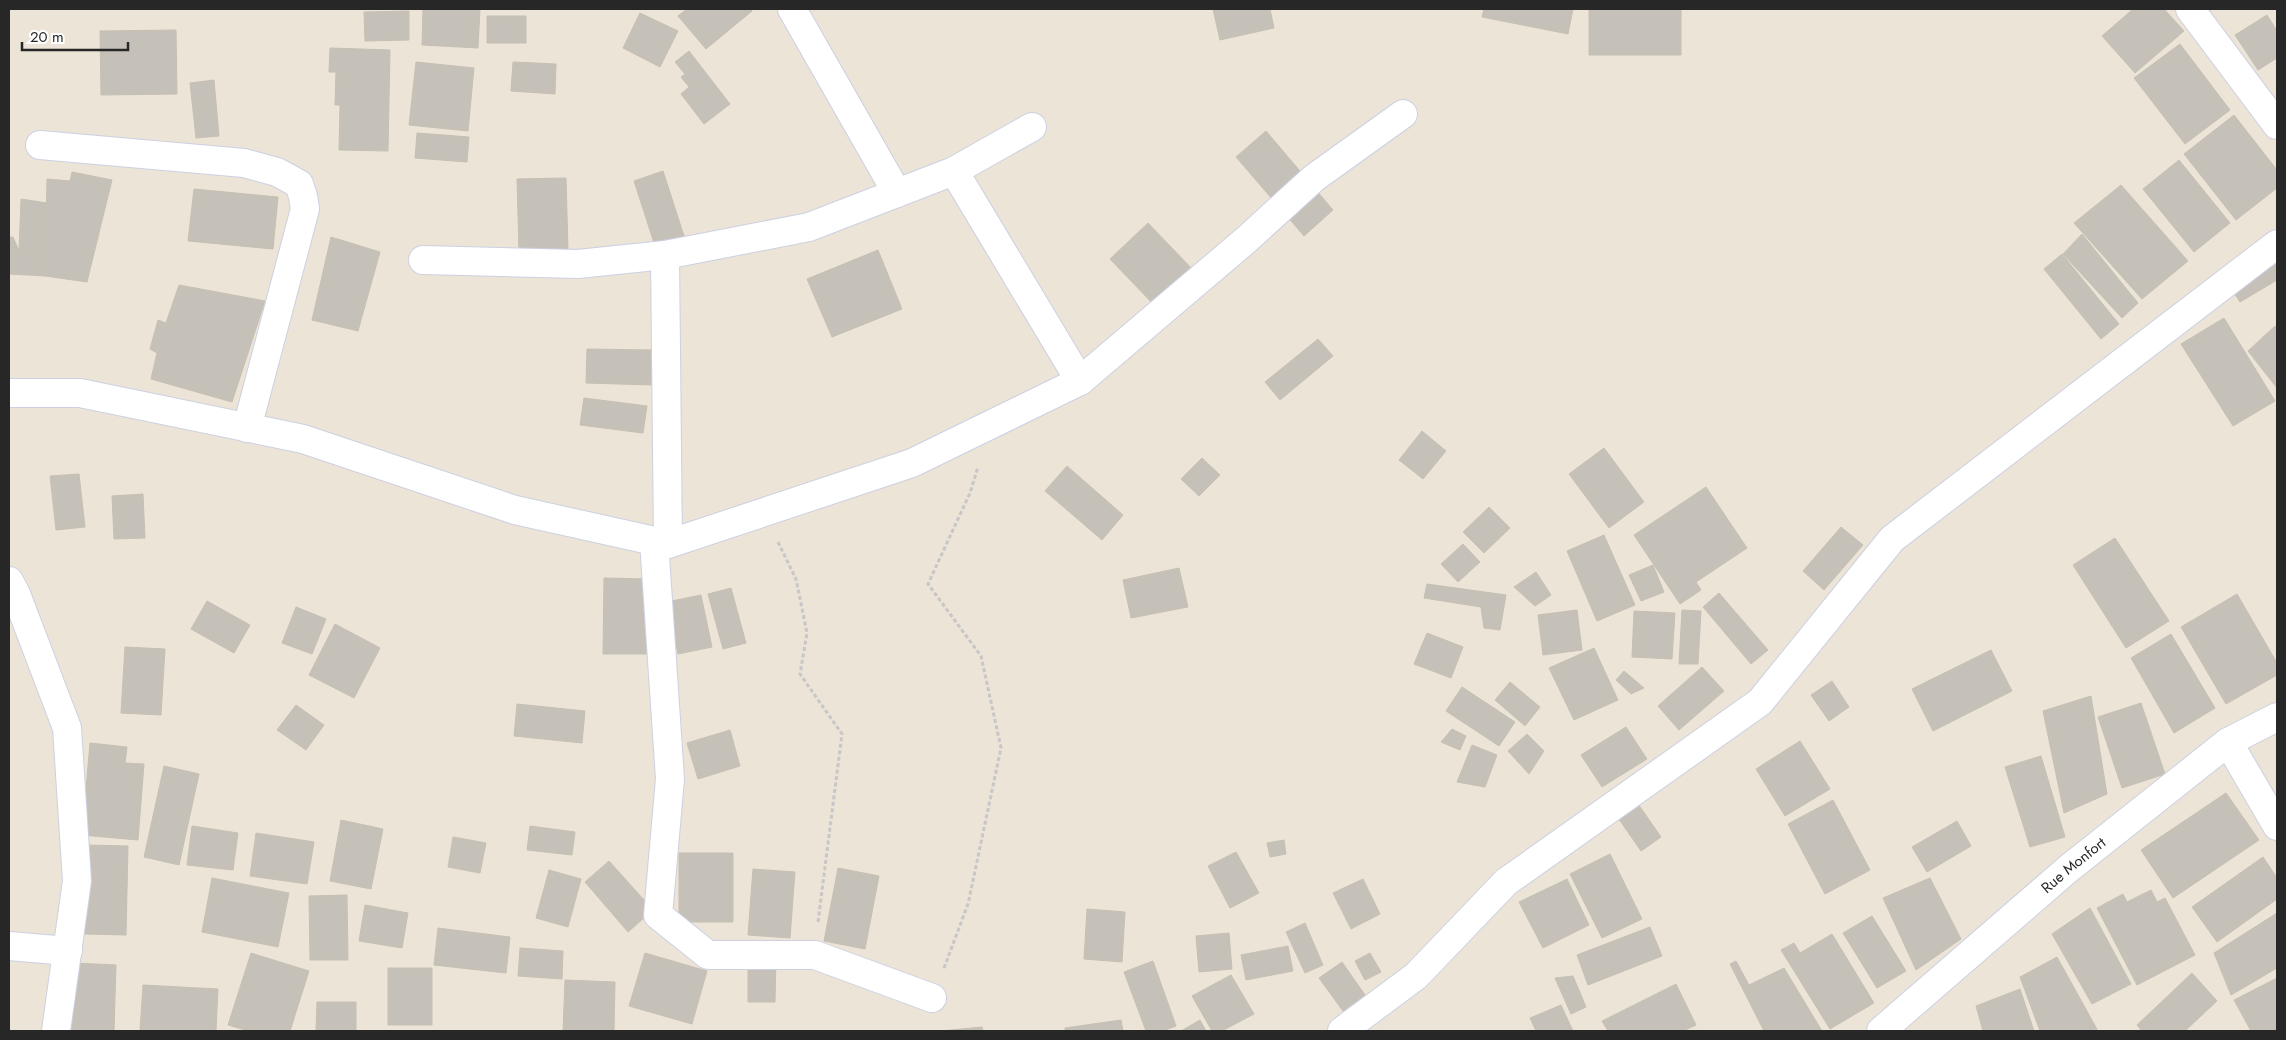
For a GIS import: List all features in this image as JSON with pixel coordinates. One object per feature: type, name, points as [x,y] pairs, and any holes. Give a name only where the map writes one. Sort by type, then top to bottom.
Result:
[{"type":"street","points":[[792,9],[897,193]]},
{"type":"street","points":[[2190,9],[2277,125]]},
{"type":"street","points":[[9,393],[80,393],[304,439],[515,510],[661,543],[912,463],[1080,381],[1246,240],[1314,178],[1403,114]]},
{"type":"street","points":[[423,260],[578,264],[666,255],[809,227],[954,171],[1032,127]]},
{"type":"street","points":[[40,145],[244,163],[277,172],[299,184],[304,196],[305,209],[247,428]]},
{"type":"street","points":[[954,171],[1080,381]]},
{"type":"street","points":[[1342,1031],[1416,976],[1506,882],[1760,702],[1892,540],[2277,244]]},
{"type":"street","points":[[666,255],[661,543],[670,779],[658,915],[708,955],[815,955],[932,998]]},
{"type":"street","points":[[9,581],[16,594],[67,728],[77,881],[56,1031]]},
{"type":"street","name":"Rue Monfort","points":[[1881,1031],[2068,869],[2228,742],[2277,717]]},
{"type":"street","points":[[2228,742],[2277,826]]},
{"type":"street","points":[[9,946],[68,950]]},
{"type":"path","points":[[932,998],[968,904],[1001,748],[981,656],[928,584],[970,493],[991,426]]},
{"type":"path","points":[[763,512],[796,579],[808,633],[800,674],[842,734],[815,955]]},
{"type":"building","points":[[423,9],[480,9],[478,48],[422,45]]},
{"type":"building","points":[[687,9],[751,9],[752,11],[706,49],[678,16]]},
{"type":"building","points":[[1213,9],[1270,9],[1274,28],[1220,40]]},
{"type":"building","points":[[1484,9],[1573,9],[1568,34],[1482,17]]},
{"type":"building","points":[[1589,9],[1681,9],[1681,55],[1589,55]]},
{"type":"building","points":[[2133,9],[2164,9],[2184,31],[2135,73],[2102,36]]},
{"type":"building","points":[[409,11],[409,40],[365,41],[364,12]]},
{"type":"building","points":[[640,13],[678,31],[660,67],[623,48]]},
{"type":"building","points":[[2267,15],[2277,31],[2277,58],[2258,70],[2235,35]]},
{"type":"building","points":[[487,16],[526,16],[526,43],[487,43]]},
{"type":"building","points":[[176,30],[177,94],[101,95],[100,31]]},
{"type":"building","points":[[2180,44],[2230,110],[2185,144],[2134,78]]},
{"type":"building","points":[[330,48],[390,50],[388,151],[339,150],[340,105],[335,105],[336,72],[329,72]]},
{"type":"building","points":[[689,51],[730,104],[704,124],[681,94],[689,87],[681,77],[685,74],[675,62]]},
{"type":"building","points":[[416,62],[474,68],[468,131],[409,125]]},
{"type":"building","points":[[513,62],[556,64],[555,94],[511,91]]},
{"type":"building","points":[[214,80],[219,136],[196,138],[190,83]]},
{"type":"building","points":[[2234,115],[2277,170],[2277,188],[2236,220],[2184,154]]},
{"type":"building","points":[[1266,131],[1333,210],[1304,236],[1236,157]]},
{"type":"building","points":[[417,133],[469,137],[467,162],[415,158]]},
{"type":"building","points":[[2179,160],[2230,223],[2194,252],[2143,189]]},
{"type":"building","points":[[663,171],[684,236],[655,246],[634,181]]},
{"type":"building","points":[[72,172],[112,180],[87,282],[45,276],[47,179],[70,181]]},
{"type":"building","points":[[566,178],[568,251],[519,253],[517,179]]},
{"type":"building","points":[[2121,185],[2188,261],[2142,299],[2074,223]]},
{"type":"building","points":[[194,189],[278,197],[273,249],[188,241]]},
{"type":"building","points":[[21,199],[47,203],[45,276],[9,274],[9,237],[13,237],[19,251]]},
{"type":"building","points":[[1148,223],[1195,272],[1156,307],[1110,259]]},
{"type":"building","points":[[2082,234],[2138,303],[2122,318],[2063,254]]},
{"type":"building","points":[[331,237],[380,252],[358,331],[312,320]]},
{"type":"building","points":[[878,250],[902,309],[832,337],[807,279]]},
{"type":"building","points":[[2062,254],[2119,324],[2101,339],[2044,269]]},
{"type":"building","points":[[2277,261],[2277,280],[2240,302],[2231,288]]},
{"type":"building","points":[[179,285],[265,301],[232,402],[151,379],[157,353],[150,349],[158,320],[166,323]]},
{"type":"building","points":[[2224,318],[2275,401],[2233,426],[2181,344]]},
{"type":"building","points":[[2275,326],[2277,329],[2277,388],[2248,351]]},
{"type":"building","points":[[1318,339],[1333,356],[1280,400],[1265,382]]},
{"type":"building","points":[[587,349],[653,350],[652,385],[586,383]]},
{"type":"building","points":[[584,398],[647,406],[643,433],[580,425]]},
{"type":"building","points":[[1422,431],[1446,451],[1423,479],[1399,460]]},
{"type":"building","points":[[1604,448],[1644,502],[1609,528],[1569,474]]},
{"type":"building","points":[[1202,458],[1220,475],[1199,496],[1181,479]]},
{"type":"building","points":[[1067,466],[1123,515],[1102,540],[1045,491]]},
{"type":"building","points":[[79,474],[85,527],[56,530],[50,476]]},
{"type":"building","points":[[1706,487],[1747,548],[1696,582],[1701,590],[1680,604],[1634,535]]},
{"type":"building","points":[[143,494],[145,538],[114,539],[112,496]]},
{"type":"building","points":[[1489,507],[1510,528],[1484,553],[1463,532]]},
{"type":"building","points":[[1841,527],[1863,545],[1824,590],[1803,571]]},
{"type":"building","points":[[1604,535],[1635,605],[1597,621],[1567,551]]},
{"type":"building","points":[[2115,538],[2169,621],[2126,648],[2073,565]]},
{"type":"building","points":[[1463,544],[1480,562],[1458,582],[1441,564]]},
{"type":"building","points":[[1653,565],[1664,592],[1641,601],[1629,575]]},
{"type":"building","points":[[1179,568],[1188,607],[1131,618],[1123,580]]},
{"type":"building","points":[[1536,572],[1551,595],[1535,606],[1514,587]]},
{"type":"building","points":[[604,578],[648,579],[647,654],[603,654]]},
{"type":"building","points":[[1427,584],[1506,595],[1500,630],[1484,628],[1481,607],[1424,598]]},
{"type":"building","points":[[731,588],[746,643],[723,649],[708,594]]},
{"type":"building","points":[[1719,593],[1768,650],[1751,664],[1703,607]]},
{"type":"building","points":[[2237,594],[2277,663],[2277,675],[2226,704],[2181,627]]},
{"type":"building","points":[[701,595],[712,647],[678,654],[667,602]]},
{"type":"building","points":[[207,601],[250,625],[234,653],[191,629]]},
{"type":"building","points":[[296,607],[326,619],[312,654],[282,643]]},
{"type":"building","points":[[1577,610],[1582,650],[1543,655],[1538,615]]},
{"type":"building","points":[[1682,610],[1701,611],[1698,664],[1679,664]]},
{"type":"building","points":[[1634,611],[1675,613],[1672,659],[1632,657]]},
{"type":"building","points":[[335,624],[380,648],[354,698],[309,675]]},
{"type":"building","points":[[1427,633],[1463,647],[1451,678],[1414,664]]},
{"type":"building","points":[[2171,634],[2215,708],[2174,733],[2131,658]]},
{"type":"building","points":[[125,647],[165,649],[161,715],[121,713]]},
{"type":"building","points":[[1594,648],[1618,700],[1574,720],[1549,668]]},
{"type":"building","points":[[1991,650],[2012,691],[1933,731],[1912,689]]},
{"type":"building","points":[[1702,667],[1724,691],[1679,730],[1658,706]]},
{"type":"building","points":[[1624,671],[1644,688],[1631,694],[1616,680]]},
{"type":"building","points":[[1832,681],[1849,707],[1829,721],[1811,695]]},
{"type":"building","points":[[1510,682],[1540,707],[1525,726],[1495,700]]},
{"type":"building","points":[[1462,687],[1515,722],[1499,746],[1446,711]]},
{"type":"building","points":[[2091,696],[2107,794],[2064,813],[2043,711]]},
{"type":"building","points":[[2141,703],[2165,774],[2122,788],[2098,717]]},
{"type":"building","points":[[517,704],[585,711],[582,743],[514,736]]},
{"type":"building","points":[[296,705],[324,725],[306,750],[277,730]]},
{"type":"building","points":[[1626,727],[1647,759],[1602,787],[1581,755]]},
{"type":"building","points":[[1452,729],[1466,736],[1460,750],[1441,742]]},
{"type":"building","points":[[730,730],[740,766],[698,779],[687,743]]},
{"type":"building","points":[[1527,734],[1544,751],[1529,774],[1508,751]]},
{"type":"building","points":[[1800,741],[1830,789],[1785,816],[1756,769]]},
{"type":"building","points":[[90,743],[127,747],[125,763],[144,764],[138,840],[82,835]]},
{"type":"building","points":[[1472,745],[1497,755],[1485,787],[1457,782]]},
{"type":"building","points":[[2041,756],[2065,837],[2030,847],[2005,767]]},
{"type":"building","points":[[164,766],[199,774],[179,865],[144,857]]},
{"type":"building","points":[[1625,785],[1661,837],[1641,851],[1605,799]]},
{"type":"building","points":[[2226,793],[2259,840],[2173,898],[2141,850]]},
{"type":"building","points":[[1833,800],[1870,870],[1825,894],[1788,824]]},
{"type":"building","points":[[341,820],[383,829],[371,889],[330,881]]},
{"type":"building","points":[[1957,821],[1971,846],[1927,872],[1912,847]]},
{"type":"building","points":[[192,826],[238,833],[233,870],[187,865]]},
{"type":"building","points":[[530,826],[575,832],[572,855],[527,850]]},
{"type":"building","points":[[256,833],[314,842],[307,884],[250,876]]},
{"type":"building","points":[[453,837],[486,843],[480,873],[448,867]]},
{"type":"building","points":[[1284,840],[1286,854],[1270,857],[1267,843]]},
{"type":"building","points":[[87,845],[128,846],[126,935],[85,934]]},
{"type":"building","points":[[1236,852],[1259,893],[1230,908],[1208,866]]},
{"type":"building","points":[[679,853],[733,853],[733,922],[679,922]]},
{"type":"building","points":[[1610,854],[1642,919],[1602,938],[1570,874]]},
{"type":"building","points":[[2263,857],[2277,878],[2277,899],[2217,942],[2192,907]]},
{"type":"building","points":[[609,861],[653,910],[628,932],[585,882]]},
{"type":"building","points":[[838,868],[879,876],[865,949],[824,941]]},
{"type":"building","points":[[753,869],[795,872],[790,938],[748,935]]},
{"type":"building","points":[[549,870],[581,879],[568,927],[536,918]]},
{"type":"building","points":[[212,878],[289,893],[278,947],[202,932]]},
{"type":"building","points":[[1930,878],[1961,939],[1916,970],[1883,898]]},
{"type":"building","points":[[1363,879],[1380,914],[1351,929],[1333,893]]},
{"type":"building","points":[[1567,879],[1589,925],[1543,948],[1519,902]]},
{"type":"building","points":[[2151,890],[2157,902],[2165,898],[2195,955],[2137,985],[2097,908],[2123,894],[2127,902]]},
{"type":"building","points":[[347,895],[348,960],[310,960],[309,896]]},
{"type":"building","points":[[365,905],[408,913],[402,948],[359,941]]},
{"type":"building","points":[[2090,908],[2131,984],[2092,1004],[2052,934]]},
{"type":"building","points":[[1087,909],[1125,912],[1122,962],[1084,959]]},
{"type":"building","points":[[2277,913],[2277,968],[2231,995],[2214,953]]},
{"type":"building","points":[[1872,916],[1906,971],[1877,988],[1843,933]]},
{"type":"building","points":[[1305,923],[1323,965],[1305,973],[1286,932]]},
{"type":"building","points":[[1650,927],[1662,956],[1588,985],[1577,955]]},
{"type":"building","points":[[438,928],[510,937],[506,973],[434,965]]},
{"type":"building","points":[[1229,933],[1232,969],[1199,972],[1196,936]]},
{"type":"building","points":[[1832,934],[1874,1003],[1830,1029],[1781,950],[1794,943],[1800,953]]},
{"type":"building","points":[[1288,946],[1293,971],[1246,980],[1241,955]]},
{"type":"building","points":[[520,948],[563,951],[562,979],[518,976]]},
{"type":"building","points":[[251,953],[309,971],[290,1031],[249,1031],[228,1025]]},
{"type":"building","points":[[645,953],[707,971],[692,1024],[629,1006]]},
{"type":"building","points":[[1370,953],[1381,972],[1365,980],[1355,961]]},
{"type":"building","points":[[2057,957],[2098,1031],[2040,1031],[2020,977]]},
{"type":"building","points":[[748,959],[776,959],[775,1002],[748,1002]]},
{"type":"building","points":[[1153,961],[1176,1026],[1163,1031],[1146,1031],[1124,972]]},
{"type":"building","points":[[1736,961],[1749,985],[1784,968],[1822,1031],[1764,1031],[1730,964]]},
{"type":"building","points":[[1342,962],[1365,995],[1343,1011],[1319,978]]},
{"type":"building","points":[[74,963],[116,965],[114,1031],[71,1031]]},
{"type":"building","points":[[388,968],[432,968],[432,1025],[388,1025]]},
{"type":"building","points":[[2192,973],[2217,1001],[2185,1031],[2142,1031],[2137,1025]]},
{"type":"building","points":[[1231,975],[1254,1014],[1222,1031],[1212,1031],[1192,996]]},
{"type":"building","points":[[1573,976],[1586,1007],[1571,1014],[1555,978]]},
{"type":"building","points":[[2277,978],[2277,1031],[2251,1031],[2234,1000]]},
{"type":"building","points":[[565,980],[615,982],[614,1031],[563,1031]]},
{"type":"building","points":[[1676,984],[1696,1025],[1683,1031],[1608,1031],[1602,1021]]},
{"type":"building","points":[[143,985],[218,989],[216,1031],[140,1031]]},
{"type":"building","points":[[2020,989],[2034,1031],[1983,1031],[1976,1006]]},
{"type":"building","points":[[317,1002],[356,1002],[356,1031],[316,1031]]},
{"type":"building","points":[[1561,1005],[1573,1031],[1536,1031],[1530,1018]]},
{"type":"building","points":[[1121,1020],[1123,1031],[1065,1031],[1065,1028]]},
{"type":"building","points":[[1200,1020],[1206,1031],[1181,1031]]},
{"type":"building","points":[[982,1027],[983,1031],[941,1031]]}]
